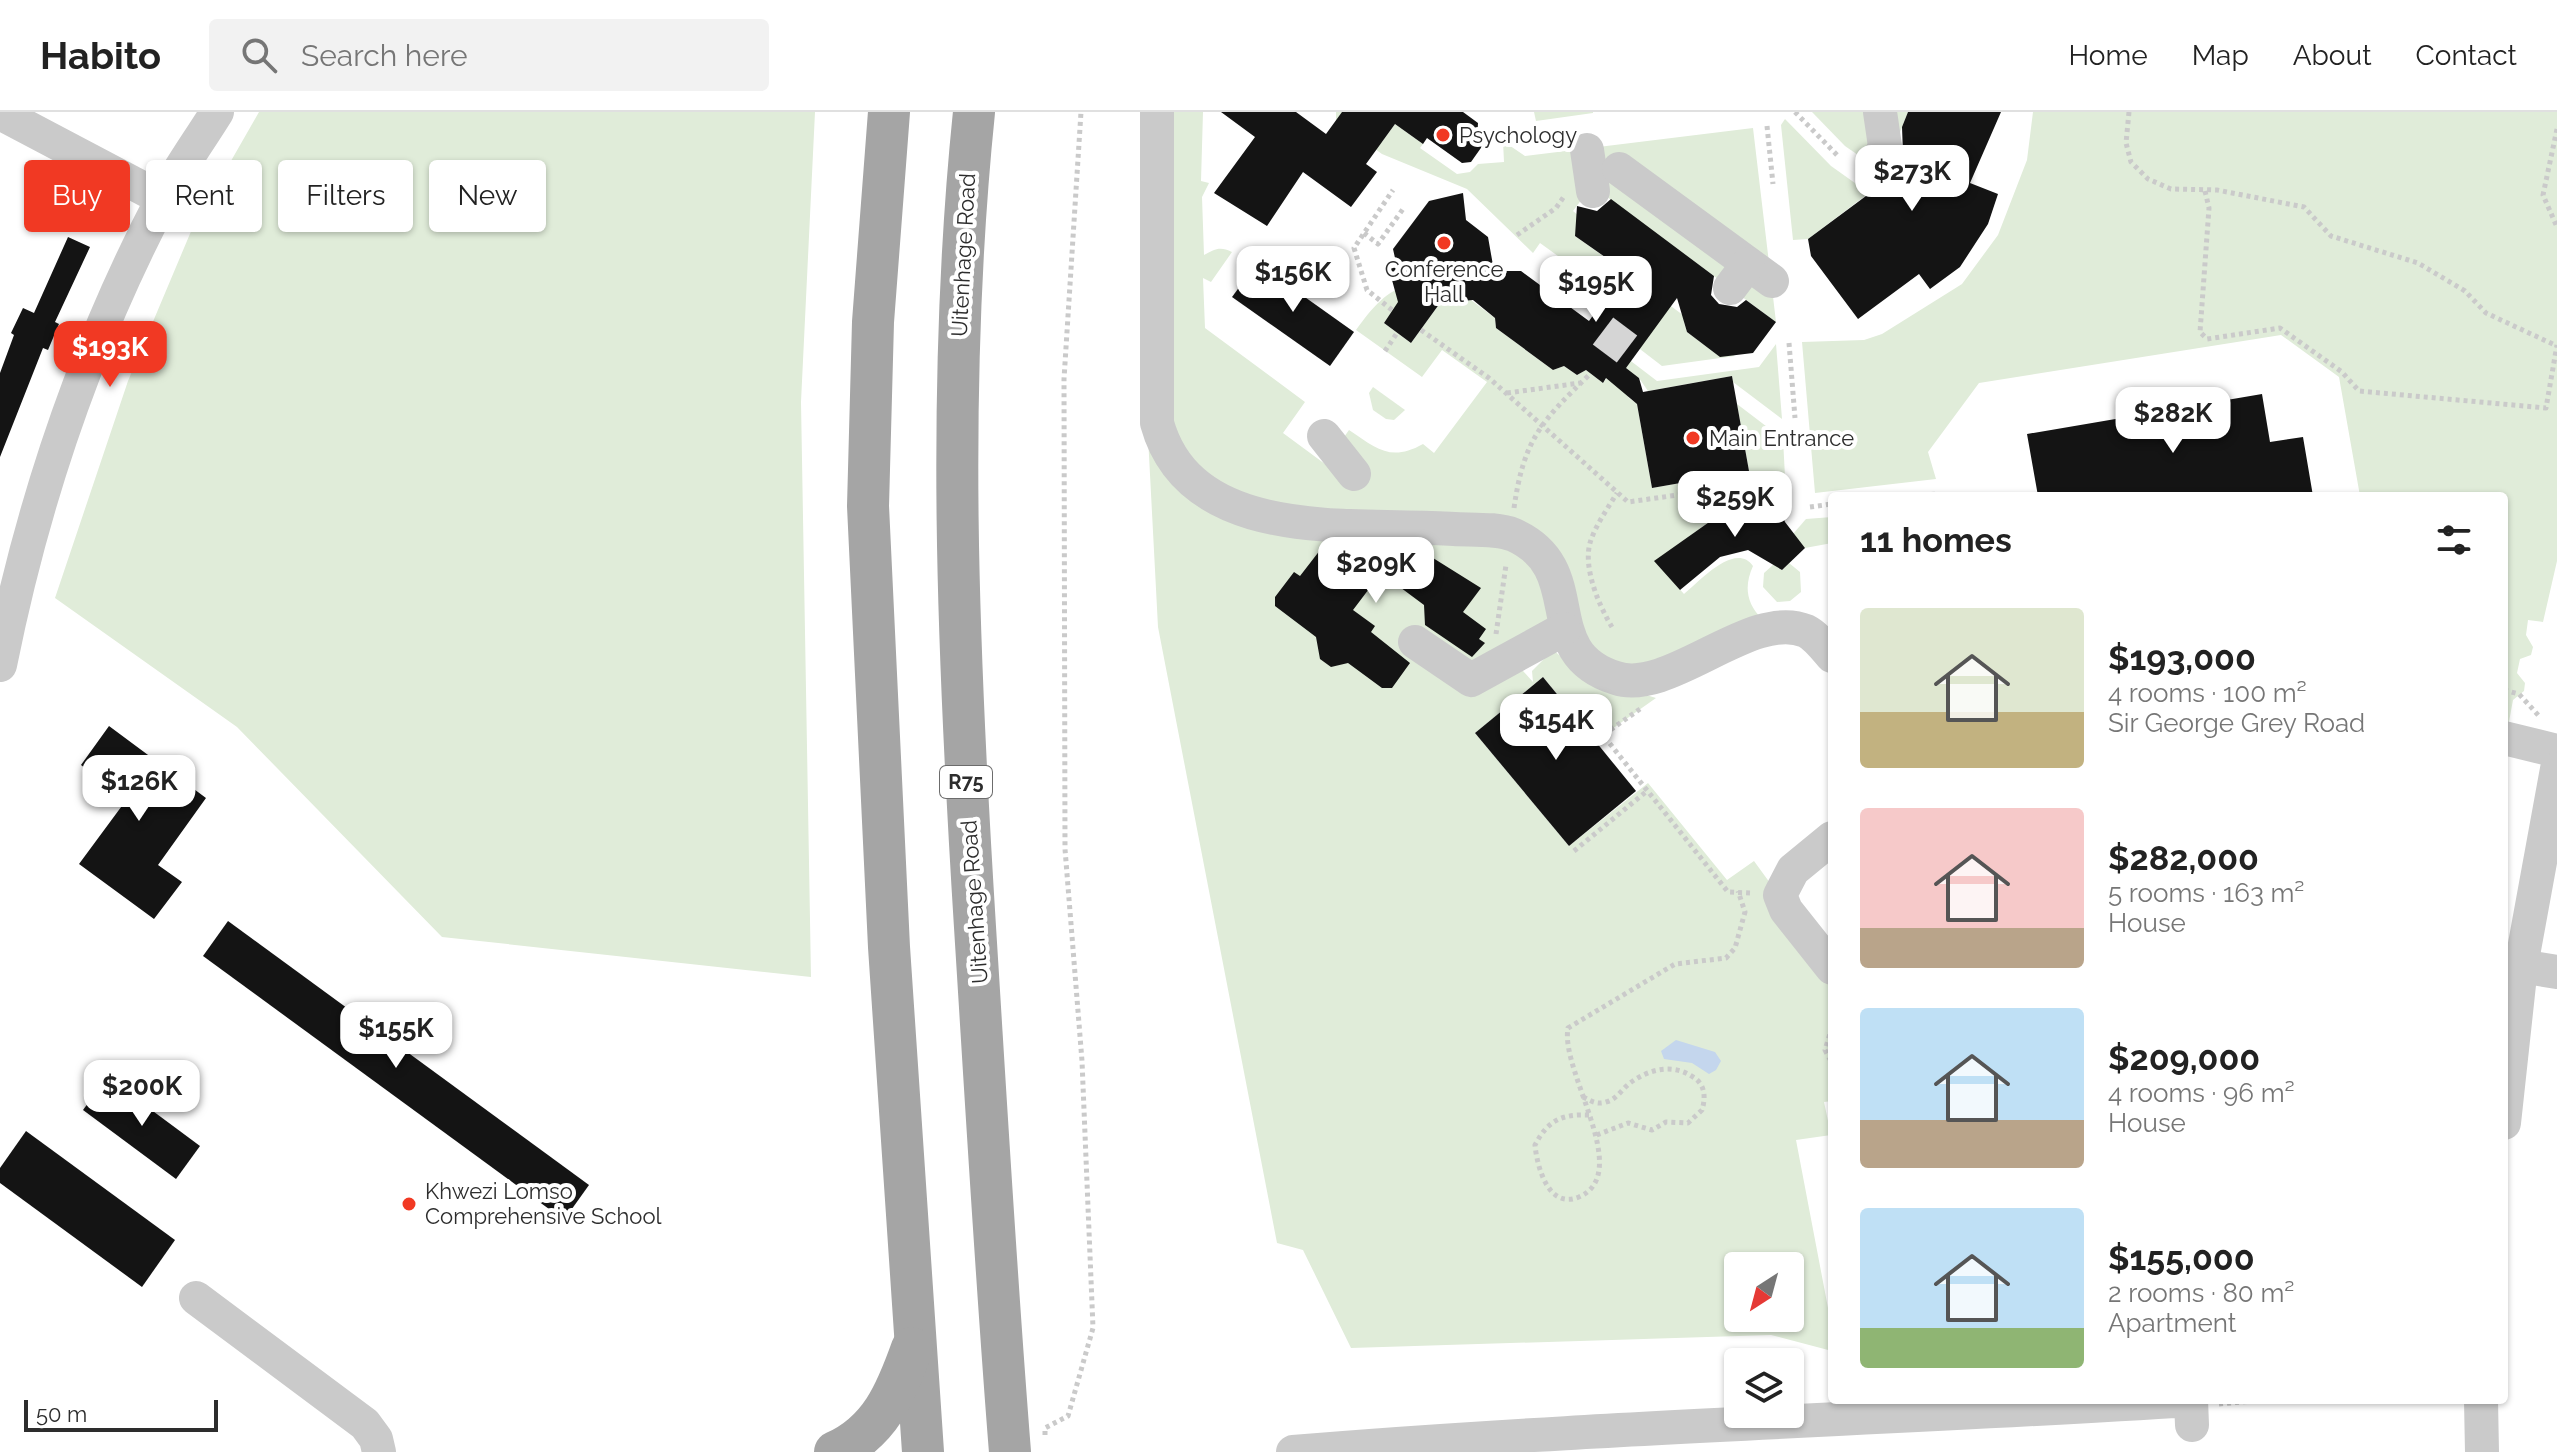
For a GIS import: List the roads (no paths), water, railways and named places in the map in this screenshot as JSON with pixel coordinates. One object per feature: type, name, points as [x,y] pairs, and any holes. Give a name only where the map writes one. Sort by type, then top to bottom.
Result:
[{"type":"main road","points":[[889,112],[873,322],[868,506],[888,932],[923,1452]]},
{"type":"main road","name":"Uitenhage Road","points":[[974,112],[956,369],[957,565],[965,762],[1028,1446]]},
{"type":"main road","points":[[835,1452],[866,1434],[885,1411],[916,1339]]},
{"type":"street","points":[[187,160],[217,112]]},
{"type":"street","points":[[1157,112],[1155,401],[1161,438],[1184,472],[1206,493],[1233,508],[1291,522],[1510,533],[1549,560],[1558,583],[1564,629],[1575,649],[1592,667],[1616,679],[1634,681],[1676,668],[1770,628],[1805,631],[1828,652]]},
{"type":"street","points":[[1875,167],[1885,146],[1880,112]]},
{"type":"street","points":[[0,113],[146,190]]},
{"type":"street","points":[[1581,190],[1587,150]]},
{"type":"street","points":[[1619,169],[1750,278]]},
{"type":"street","points":[[0,665],[30,539],[75,397],[148,232]]},
{"type":"street","points":[[1324,436],[1354,474]]},
{"type":"street","points":[[1415,642],[1471,680],[1564,629]]},
{"type":"street","points":[[2508,738],[2552,736]]},
{"type":"street","points":[[2508,1086],[2521,966],[2557,769]]},
{"type":"street","points":[[1828,841],[1793,870],[1780,895],[1786,910],[1828,963]]},
{"type":"street","points":[[2521,966],[2557,972]]},
{"type":"street","points":[[196,1298],[365,1424],[379,1452]]},
{"type":"street","points":[[2481,1404],[2482,1452]]},
{"type":"street","points":[[1293,1452],[1926,1409],[2192,1412]]},
{"type":"water","points":[[1676,1040],[1715,1052],[1721,1061],[1716,1070],[1709,1074],[1692,1063],[1664,1059],[1661,1051]]},
{"type":"tunnel","points":[[1603,331],[1627,349]]},
{"type":"place","name":"Psychology","points":[[1443,135]]},
{"type":"place","name":"Conference Hall","points":[[1444,243]]},
{"type":"place","name":"Main Entrance","points":[[1693,438]]},
{"type":"place","name":"Khwezi Lomso Comprehensive School","points":[[409,1204]]}]
